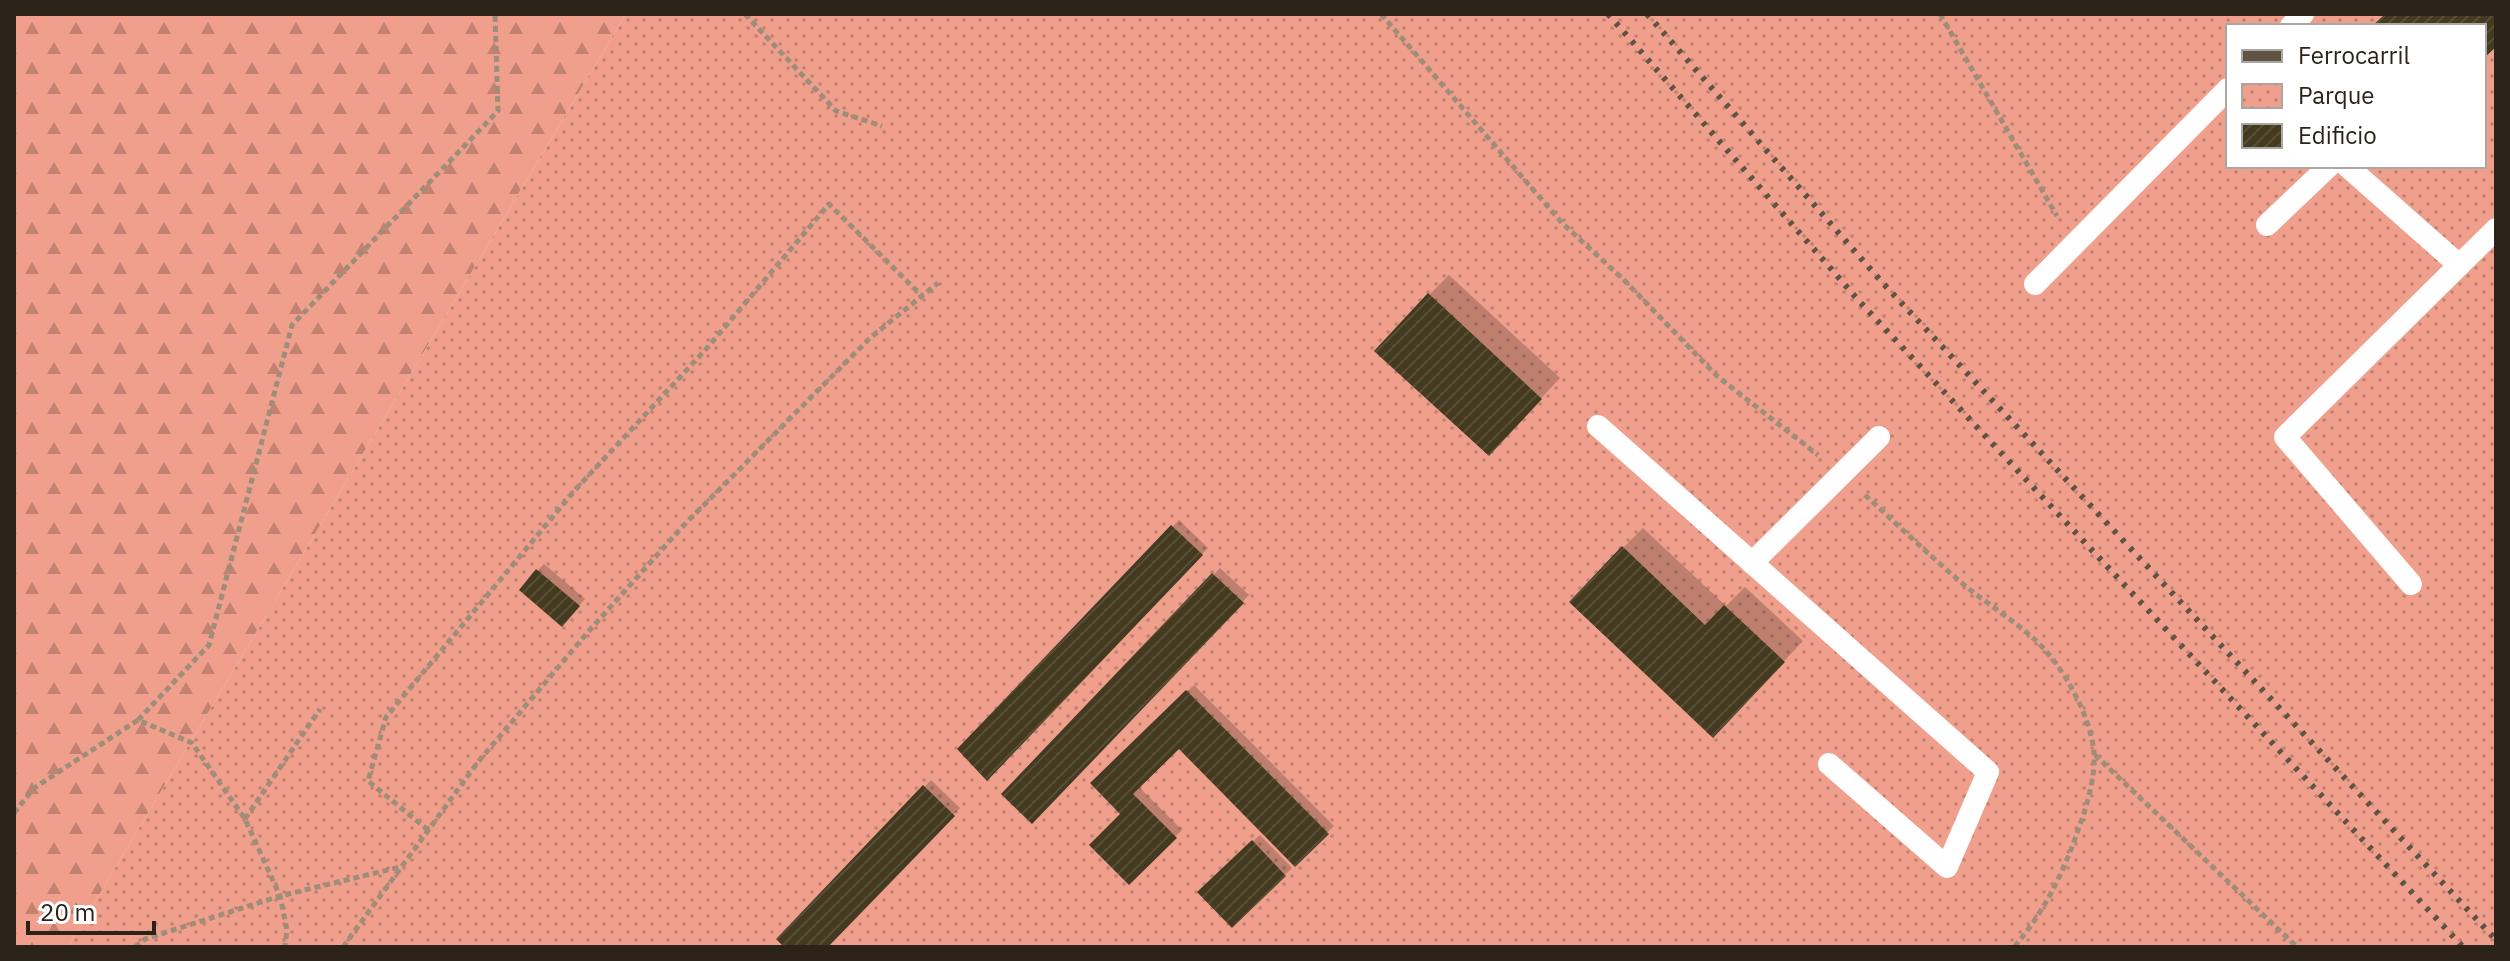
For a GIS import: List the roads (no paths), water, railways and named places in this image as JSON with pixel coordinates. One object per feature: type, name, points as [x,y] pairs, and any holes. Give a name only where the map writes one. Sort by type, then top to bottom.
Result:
[{"type":"lane","points":[[2035,284],[2226,91]]},
{"type":"lane","points":[[2267,225],[2327,168]]},
{"type":"lane","points":[[2349,168],[2459,265]]},
{"type":"lane","points":[[2411,584],[2285,437],[2496,229]]},
{"type":"lane","points":[[1598,426],[1988,772],[1947,867],[1829,764]]},
{"type":"lane","points":[[1752,563],[1879,437]]},
{"type":"railway","points":[[1608,14],[1860,302],[2463,947]]},
{"type":"railway","points":[[1647,14],[1880,280],[2496,940]]}]
